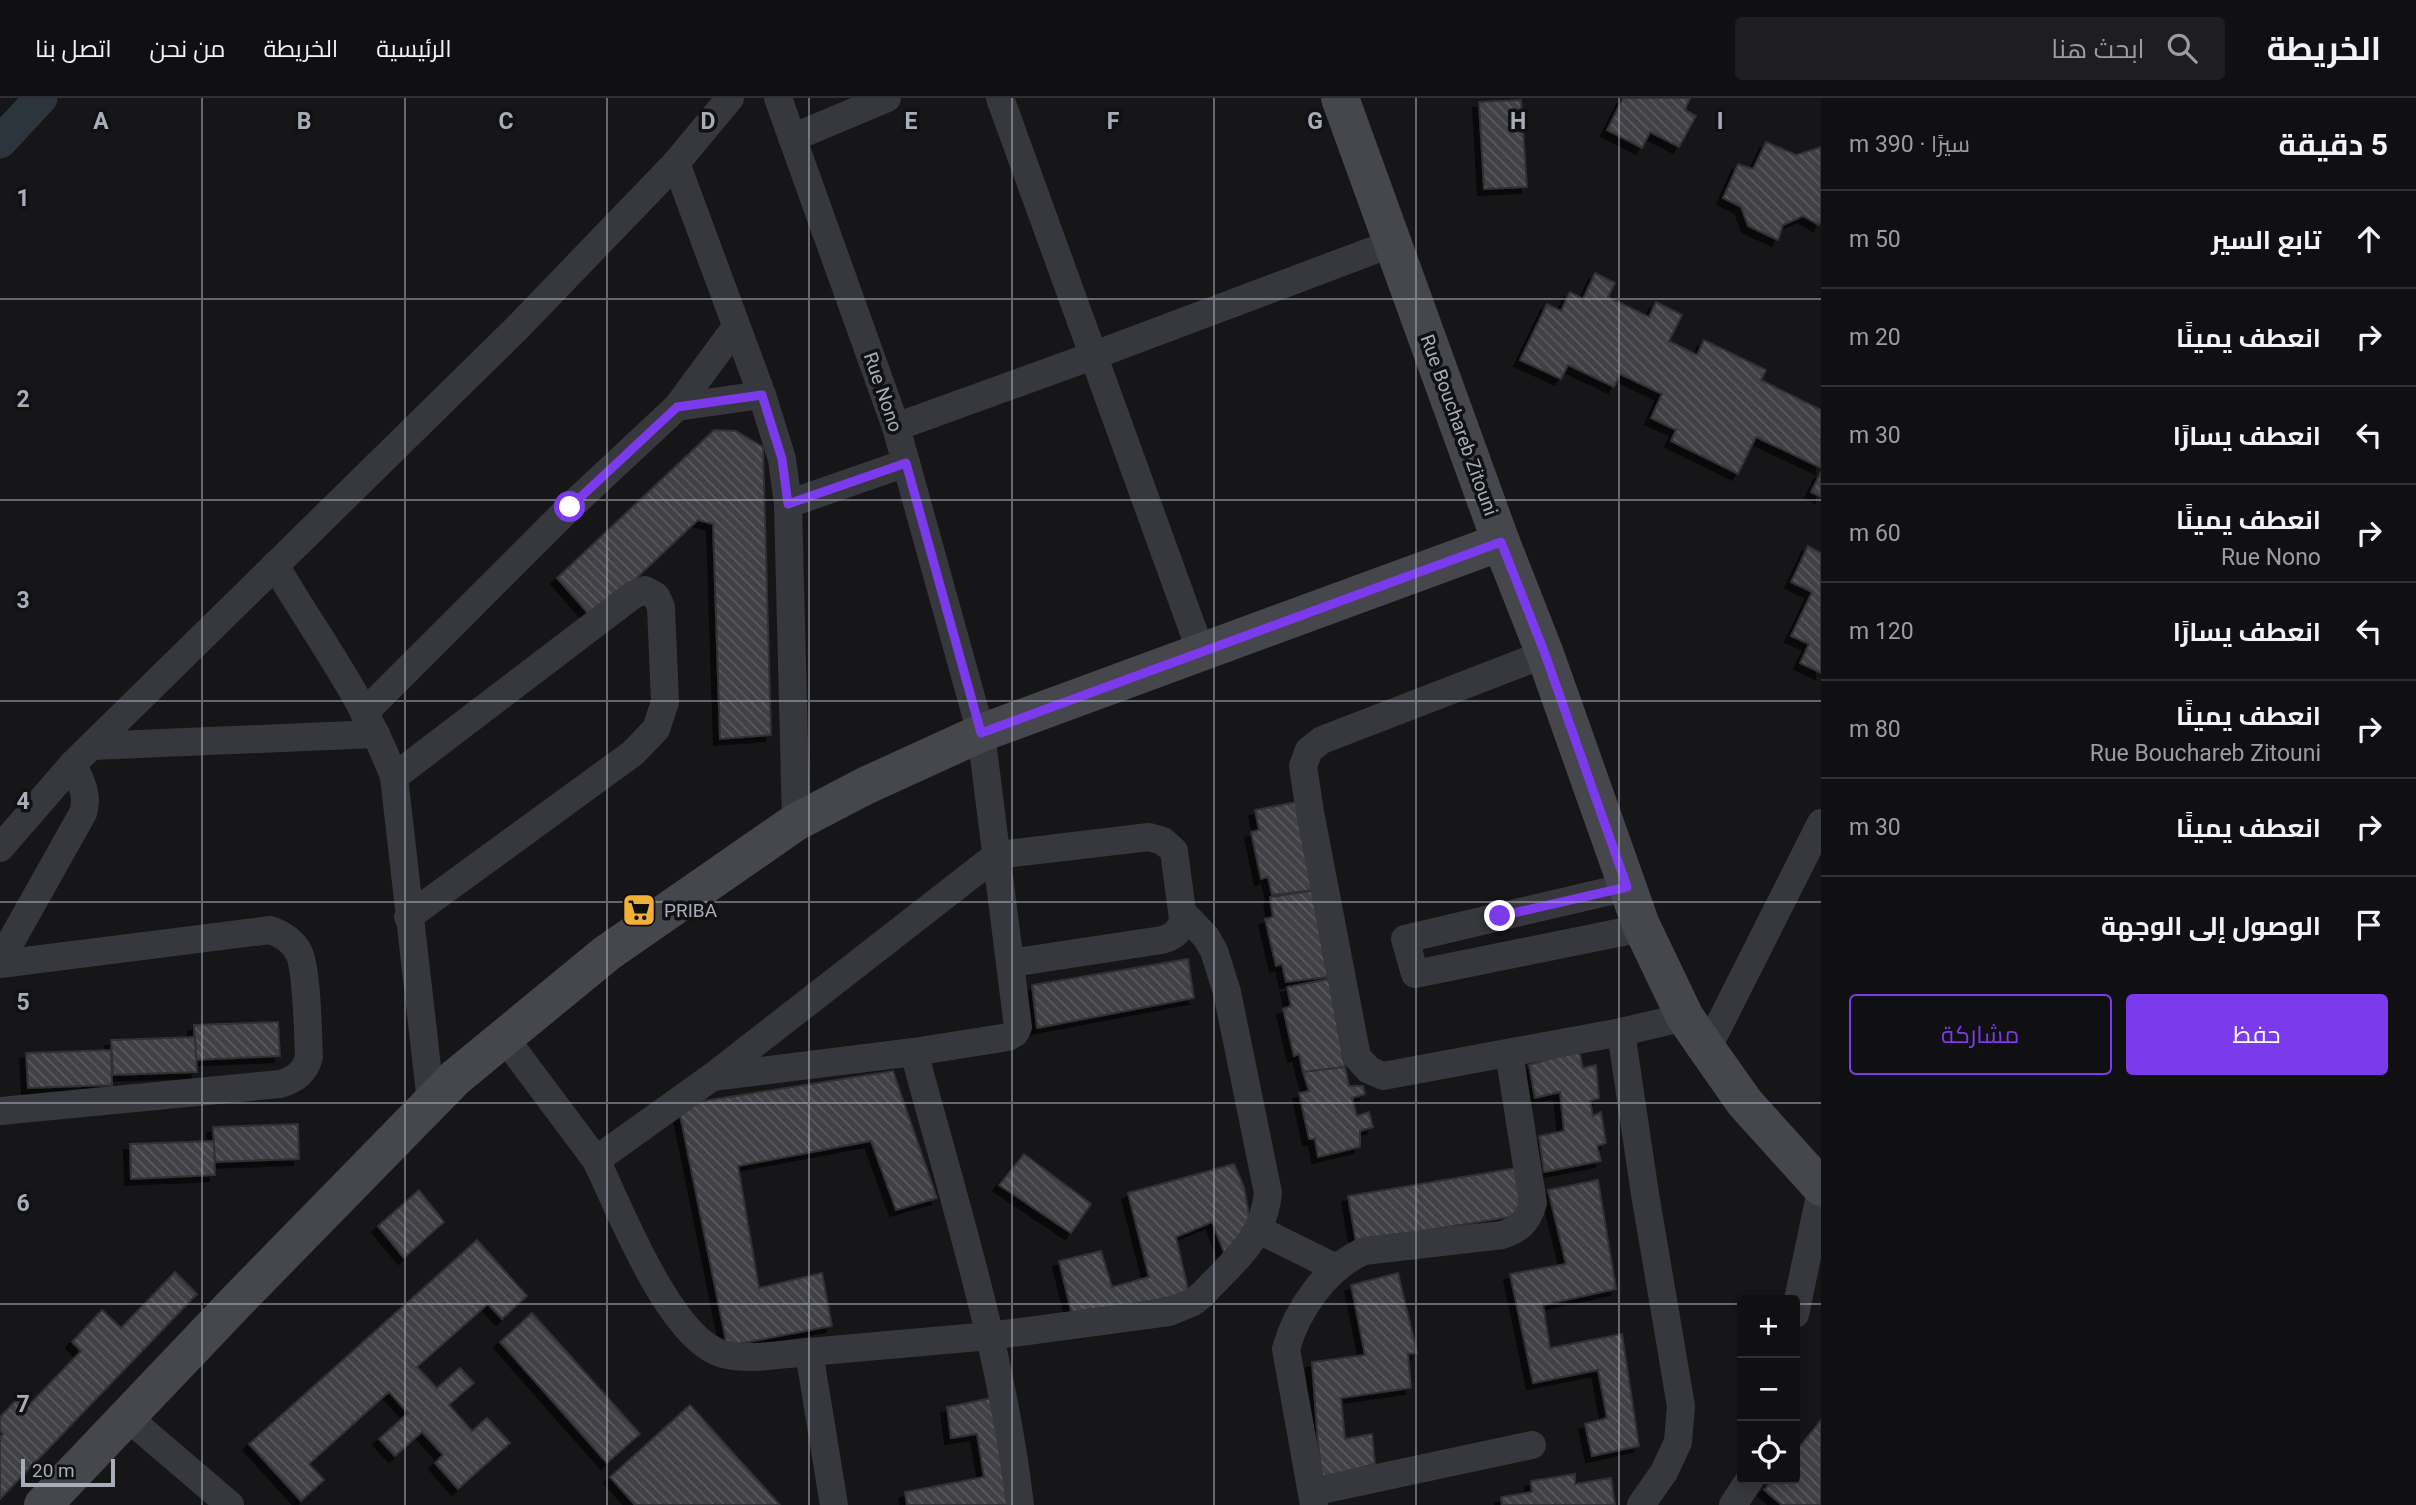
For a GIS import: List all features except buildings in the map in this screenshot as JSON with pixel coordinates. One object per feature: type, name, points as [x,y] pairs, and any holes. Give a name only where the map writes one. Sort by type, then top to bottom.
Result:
[{"type":"street","points":[[0,848],[82,755],[516,329],[676,163],[730,98]]},
{"type":"street","name":"Rue Nono","points":[[778,98],[896,427],[981,733],[1017,1027],[1015,1033],[1008,1037],[914,1052]]},
{"type":"street","points":[[792,138],[887,98]]},
{"type":"street","points":[[1000,98],[1202,652]]},
{"type":"street","name":"Rue Bouchareb Zitouni","points":[[1340,98],[1501,542],[1545,654],[1642,928],[1685,1017],[1745,1103],[1821,1189]]},
{"type":"street","points":[[676,163],[762,395],[782,459],[788,504],[796,822]]},
{"type":"street","points":[[896,427],[1393,243]]},
{"type":"street","points":[[82,755],[370,724],[570,507],[677,407],[736,327]]},
{"type":"street","points":[[677,407],[762,395]]},
{"type":"street","points":[[788,504],[906,463]]},
{"type":"street","points":[[43,1505],[455,1078],[607,953],[796,822],[865,786],[981,733],[1501,542]]},
{"type":"street","points":[[275,565],[344,675],[394,777],[431,1102]]},
{"type":"street","points":[[394,777],[633,595],[645,590],[656,596],[661,607],[664,702],[656,729],[633,753],[408,917]]},
{"type":"street","points":[[1545,654],[1322,740],[1308,750],[1303,766],[1355,1051],[1362,1064],[1383,1076],[1621,1032],[1685,1017]]},
{"type":"street","points":[[0,962],[86,806],[82,755]]},
{"type":"street","points":[[1707,1049],[1821,823]]},
{"type":"street","points":[[596,1160],[712,1077],[997,855],[1149,837],[1168,846],[1176,858],[1183,913],[1182,925],[1169,938],[1011,963]]},
{"type":"street","points":[[1627,887],[1405,939],[1415,974],[1642,928]]},
{"type":"street","points":[[504,1037],[596,1160],[659,1290],[689,1332],[701,1343],[722,1354],[753,1357],[990,1336],[1168,1311],[1182,1307],[1203,1294],[1253,1239],[1266,1214],[1268,1193],[1227,992],[1210,944],[1199,928],[1183,913]]},
{"type":"street","points":[[0,962],[270,930],[280,933],[291,942],[302,961],[309,1057],[307,1065],[295,1079],[280,1084],[0,1111]]},
{"type":"street","points":[[1621,1032],[1681,1406],[1678,1442],[1664,1472],[1641,1505]]},
{"type":"street","points":[[712,1077],[914,1052],[990,1336],[1014,1455],[1020,1505]]},
{"type":"street","points":[[1509,1053],[1533,1203],[1525,1222],[1519,1228],[1502,1235],[1364,1251],[1349,1258],[1336,1268],[1314,1294],[1296,1322],[1286,1349],[1313,1498],[1532,1445]]},
{"type":"street","points":[[1799,1295],[1821,1189]]},
{"type":"street","points":[[1259,1230],[1336,1268]]},
{"type":"street","points":[[809,1352],[834,1505]]},
{"type":"street","points":[[127,1417],[230,1505]]},
{"type":"waterway","points":[[0,142],[41,98]]},
{"type":"place","name":"PRIBA","points":[[639,910]]},
{"type":"route","points":[[570,507],[677,407],[737,397],[762,395],[782,459],[788,504],[906,463],[981,733],[1501,542],[1545,654],[1627,887],[1500,916]]}]
